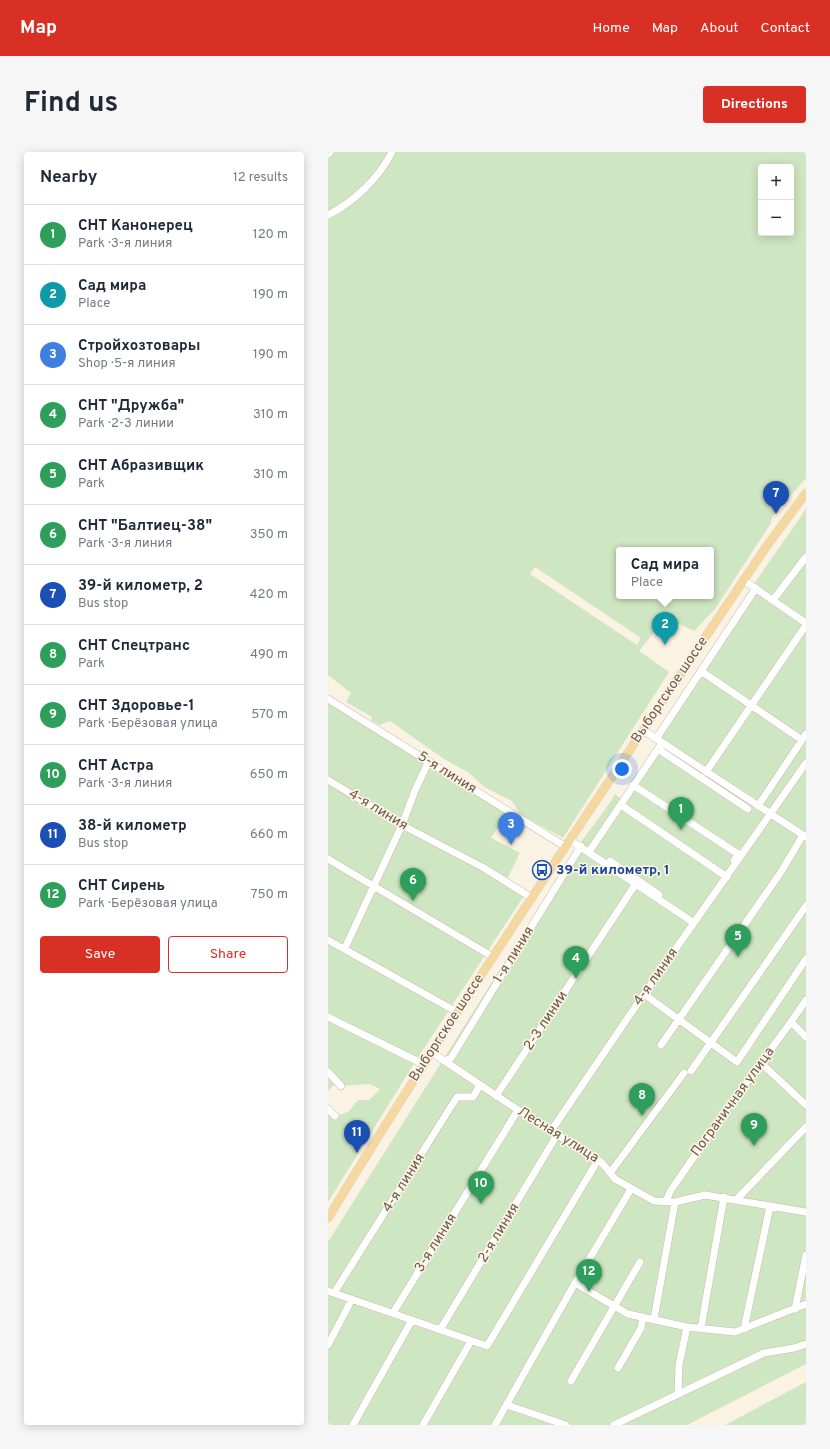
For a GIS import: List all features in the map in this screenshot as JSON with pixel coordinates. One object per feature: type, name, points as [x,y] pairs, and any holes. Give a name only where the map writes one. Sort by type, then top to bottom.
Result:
[{"type":"main road","name":"Выборгское шоссе","points":[[328,1218],[423,1064],[568,843],[743,580],[806,493]]},
{"type":"street","points":[[328,215],[349,202],[364,189],[392,152]]},
{"type":"street","points":[[773,600],[806,557]]},
{"type":"street","points":[[706,772],[806,624],[743,580]]},
{"type":"street","points":[[590,850],[621,805],[701,671],[756,588]]},
{"type":"street","points":[[701,671],[752,706],[804,737],[758,806]]},
{"type":"street","name":"5-я линия","points":[[328,699],[429,762],[568,843],[590,850]]},
{"type":"street","points":[[643,730],[748,809]]},
{"type":"street","points":[[659,743],[805,836],[661,1045]]},
{"type":"street","points":[[345,948],[402,825],[416,788],[429,762]]},
{"type":"street","points":[[726,876],[806,763]]},
{"type":"street","name":"4-я линия","points":[[328,780],[402,825],[484,868],[532,898]]},
{"type":"street","points":[[633,785],[738,854],[726,876]]},
{"type":"street","points":[[621,805],[726,876]]},
{"type":"street","name":"1-я линия","points":[[445,1061],[451,1058],[581,846]]},
{"type":"street","points":[[590,850],[635,885],[694,923]]},
{"type":"street","points":[[590,850],[692,918],[703,903]]},
{"type":"street","points":[[328,859],[493,957]]},
{"type":"street","name":"4-я линия","points":[[554,1133],[644,994],[726,876]]},
{"type":"street","name":"2-3 линии","points":[[496,1096],[635,885]]},
{"type":"street","points":[[610,1173],[711,1042],[806,906]]},
{"type":"street","points":[[328,940],[345,948],[457,1012]]},
{"type":"street","points":[[644,994],[737,1062],[806,959]]},
{"type":"street","name":"Пограничная улица","points":[[666,1201],[676,1184],[806,1000]]},
{"type":"street","points":[[328,1017],[423,1064]]},
{"type":"street","points":[[791,1022],[806,1037]]},
{"type":"street","name":"Лесная улица","points":[[431,1052],[480,1086],[604,1164],[615,1179],[654,1201],[675,1202],[705,1194],[806,1212]]},
{"type":"street","points":[[761,1063],[806,1106]]},
{"type":"street","points":[[328,1072],[341,1086]]},
{"type":"street","name":"4-я линия","points":[[331,1292],[457,1097],[473,1097],[480,1086]]},
{"type":"street","points":[[328,1110],[335,1116]]},
{"type":"street","name":"3-я линия","points":[[393,1313],[518,1110]]},
{"type":"street","points":[[737,1200],[806,1127]]},
{"type":"street","name":"2-я линия","points":[[440,1330],[554,1133]]},
{"type":"street","points":[[331,1292],[487,1346],[598,1160]]},
{"type":"street","points":[[495,1425],[508,1405],[575,1283],[631,1189]]},
{"type":"street","points":[[701,1328],[724,1197]]},
{"type":"street","points":[[654,1319],[675,1202]]},
{"type":"street","points":[[744,1329],[770,1206]]},
{"type":"street","points":[[795,1308],[806,1255]]},
{"type":"street","points":[[570,1381],[615,1307],[640,1262]]},
{"type":"street","points":[[575,1283],[628,1314],[687,1327],[736,1332],[806,1304]]},
{"type":"street","points":[[328,1345],[352,1299]]},
{"type":"street","points":[[618,1368],[641,1328],[643,1317]]},
{"type":"street","points":[[353,1425],[412,1320]]},
{"type":"street","points":[[678,1394],[679,1365],[687,1327]]},
{"type":"street","points":[[423,1425],[471,1341]]},
{"type":"street","points":[[614,1425],[764,1353],[794,1348],[806,1344]]},
{"type":"street","points":[[508,1405],[566,1425]]},
{"type":"green space","points":[[328,152],[806,152],[806,478],[772,517],[771,523],[715,609],[694,631],[671,620],[667,616],[639,651],[669,672],[563,838],[520,814],[512,801],[486,788],[469,773],[444,759],[390,721],[380,725],[371,720],[372,717],[346,702],[351,693],[328,675]],"holes":[[[535,567],[641,638],[637,645],[530,574]]]},
{"type":"green space","points":[[806,509],[806,1364],[687,1425],[328,1425],[328,1242],[584,837],[615,794],[623,800],[660,746],[657,739],[755,585],[756,581]]},
{"type":"green space","points":[[328,699],[527,823],[519,838],[498,827],[491,838],[520,853],[506,881],[525,894],[415,1062],[328,1202],[328,1109],[335,1116],[348,1112],[358,1100],[369,1100],[380,1089],[369,1084],[341,1086],[337,1082],[328,1091]]},
{"type":"green space","points":[[806,1382],[806,1425],[725,1425]]},
{"type":"place","name":"39-й километр, 2","points":[[776,514]]},
{"type":"place","name":"Сад мира","points":[[665,645]]},
{"type":"place","name":"СНТ Канонерец","points":[[681,830]]},
{"type":"place","name":"Стройхозтовары","points":[[511,845]]},
{"type":"place","name":"39-й километр, 1","points":[[542,870]]},
{"type":"place","name":"СНТ \"Балтиец-38\"","points":[[413,901]]},
{"type":"place","name":"СНТ Абразивщик","points":[[738,957]]},
{"type":"place","name":"СНТ \"Дружба\"","points":[[576,979]]},
{"type":"place","name":"СНТ Спецтранс","points":[[642,1116]]},
{"type":"place","name":"СНТ Здоровье-1","points":[[754,1146]]},
{"type":"place","name":"38-й километр","points":[[357,1153]]},
{"type":"place","name":"СНТ Астра","points":[[481,1204]]},
{"type":"place","name":"СНТ Сирень","points":[[589,1292]]}]
